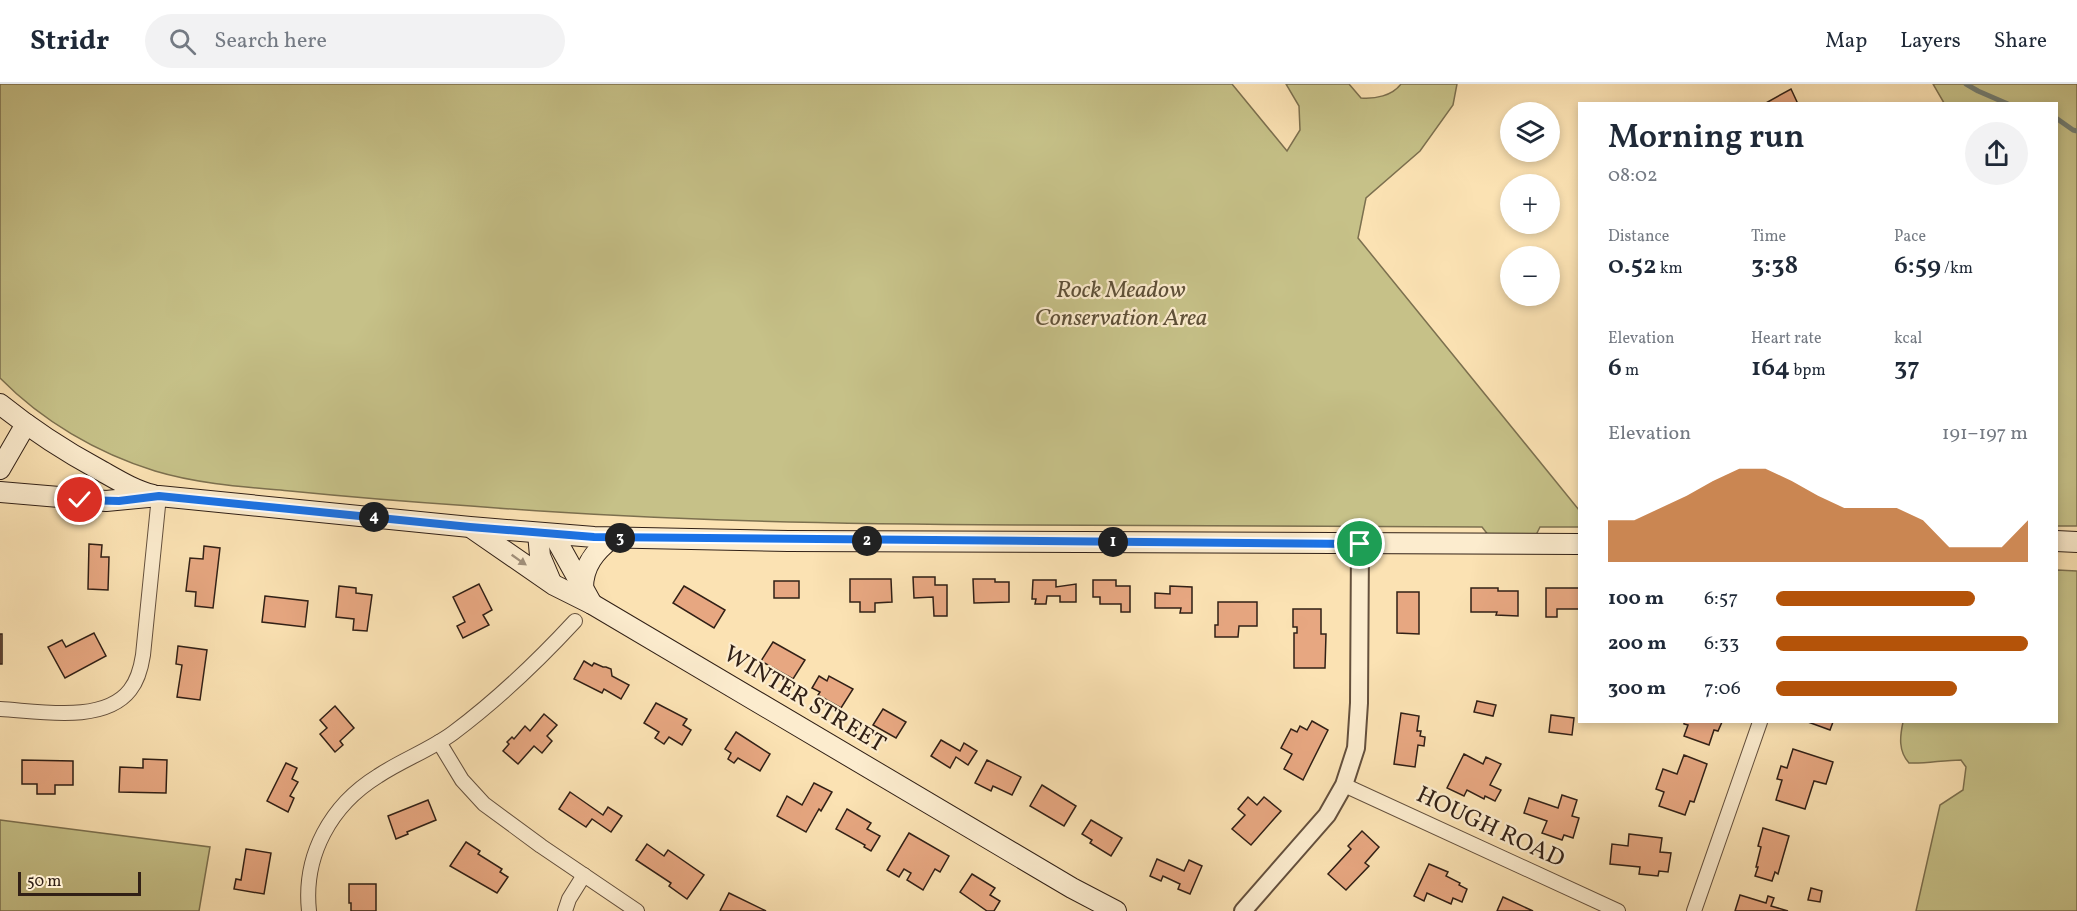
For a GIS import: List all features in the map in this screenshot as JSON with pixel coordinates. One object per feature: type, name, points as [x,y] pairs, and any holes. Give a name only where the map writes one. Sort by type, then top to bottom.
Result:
[{"type":"main road","points":[[0,404],[64,450],[110,477],[143,492],[159,496],[546,534],[612,538],[1578,544]]},
{"type":"main road","points":[[0,469],[26,424]]},
{"type":"main road","points":[[0,492],[106,501],[159,496]]},
{"type":"main road","name":"WINTER STREET","points":[[470,527],[554,585],[588,596],[1051,876],[1116,911]]},
{"type":"main road","points":[[546,534],[542,563],[554,585]]},
{"type":"main road","points":[[546,534],[588,596]]},
{"type":"main road","points":[[588,596],[584,575],[591,558],[612,538]]},
{"type":"main road","points":[[2058,542],[2077,542]]},
{"type":"street","points":[[0,709],[88,712],[110,706],[130,691],[138,676],[143,655],[159,496]]},
{"type":"street","points":[[1243,911],[1326,816],[1344,785],[1356,748],[1360,544]]},
{"type":"street","points":[[309,911],[310,872],[313,858],[327,826],[339,808],[377,776],[463,726],[575,621]]},
{"type":"street","points":[[1694,911],[1760,723]]},
{"type":"street","points":[[439,742],[462,780],[484,804],[638,911]]},
{"type":"street","name":"HOUGH ROAD","points":[[1344,785],[1618,911]]},
{"type":"street","points":[[565,911],[569,899],[584,875]]},
{"type":"green space","name":"Rock Meadow Conservation Area","points":[[0,84],[1232,84],[1287,151],[1300,130],[1299,106],[1286,84],[1349,84],[1361,98],[1366,98],[1388,94],[1401,84],[1457,84],[1453,105],[1420,151],[1366,198],[1358,238],[1578,509],[1578,527],[1540,527],[1528,551],[1500,550],[1482,527],[818,523],[540,511],[335,495],[188,479],[133,464],[92,445],[52,422],[16,394],[0,378]]},
{"type":"green space","points":[[1933,84],[2077,84],[2077,526],[2058,526],[2058,102],[1943,102]]},
{"type":"green space","points":[[2058,570],[2077,571],[2077,911],[1916,911],[1940,805],[1963,790],[1966,767],[1961,760],[1909,763],[1901,748],[1903,723],[2058,723]]},
{"type":"green space","points":[[0,820],[210,847],[199,911],[0,911]]},
{"type":"building","points":[[1791,89],[1797,102],[1768,102]]},
{"type":"building","points":[[89,544],[102,545],[101,557],[109,557],[108,590],[88,589]]},
{"type":"building","points":[[204,546],[220,548],[213,608],[195,606],[196,592],[186,591],[190,558],[203,559]]},
{"type":"building","points":[[913,577],[935,577],[935,585],[947,585],[947,616],[934,616],[933,597],[914,598]]},
{"type":"building","points":[[850,579],[891,579],[892,602],[875,603],[875,612],[860,612],[860,602],[850,602]]},
{"type":"building","points":[[973,579],[995,579],[995,582],[1009,582],[1009,602],[974,603]]},
{"type":"building","points":[[1033,580],[1056,580],[1056,587],[1076,584],[1076,602],[1060,602],[1060,596],[1047,596],[1046,604],[1035,604],[1036,599],[1032,599]]},
{"type":"building","points":[[1093,580],[1116,580],[1116,586],[1130,586],[1130,612],[1121,612],[1121,604],[1100,604],[1100,597],[1093,597]]},
{"type":"building","points":[[774,581],[799,581],[799,598],[774,598]]},
{"type":"building","points":[[479,584],[492,610],[483,615],[489,625],[463,638],[457,626],[465,622],[453,597]]},
{"type":"building","points":[[339,586],[356,588],[356,593],[372,595],[367,631],[353,630],[354,619],[336,617]]},
{"type":"building","points":[[684,586],[725,610],[714,628],[673,603]]},
{"type":"building","points":[[1170,586],[1192,587],[1192,613],[1180,613],[1181,608],[1155,608],[1155,593],[1170,594]]},
{"type":"building","points":[[1471,588],[1518,591],[1518,616],[1496,615],[1497,612],[1471,612]]},
{"type":"building","points":[[1546,588],[1578,588],[1578,609],[1557,609],[1557,617],[1546,617]]},
{"type":"building","points":[[1397,592],[1419,592],[1419,634],[1397,633]]},
{"type":"building","points":[[265,596],[308,601],[305,627],[262,622]]},
{"type":"building","points":[[1218,602],[1257,602],[1257,626],[1239,626],[1238,637],[1215,637],[1215,625],[1218,625]]},
{"type":"building","points":[[1293,609],[1321,609],[1321,634],[1326,634],[1325,668],[1294,668],[1294,633],[1297,633],[1297,627],[1293,627]]},
{"type":"building","points":[[94,633],[106,656],[65,678],[48,647],[62,640],[66,647]]},
{"type":"building","points":[[0,634],[2,634],[2,664],[0,664]]},
{"type":"building","points":[[773,642],[805,660],[793,679],[761,661]]},
{"type":"building","points":[[178,646],[207,650],[200,700],[177,697],[182,665],[176,664]]},
{"type":"building","points":[[584,661],[592,666],[594,663],[611,669],[612,676],[629,685],[621,699],[604,689],[602,693],[574,679]]},
{"type":"building","points":[[819,676],[827,681],[829,676],[853,689],[841,708],[818,695],[820,692],[812,688]]},
{"type":"building","points":[[1477,701],[1496,705],[1493,716],[1474,712]]},
{"type":"building","points":[[656,703],[687,719],[683,725],[691,730],[682,745],[669,737],[664,744],[655,738],[659,732],[644,723]]},
{"type":"building","points":[[335,706],[354,728],[340,741],[343,745],[335,752],[320,734],[327,728],[320,720]]},
{"type":"building","points":[[883,709],[906,722],[896,738],[873,725]]},
{"type":"building","points":[[1401,713],[1419,716],[1417,731],[1421,731],[1420,736],[1425,737],[1424,746],[1418,745],[1415,767],[1394,764]]},
{"type":"building","points":[[544,714],[557,725],[547,736],[552,741],[542,753],[534,746],[518,764],[503,751],[509,744],[507,742],[512,737],[514,739],[525,726],[530,731]]},
{"type":"building","points":[[1551,715],[1574,718],[1572,735],[1549,732]]},
{"type":"building","points":[[1312,721],[1328,730],[1303,780],[1284,769],[1292,754],[1281,748],[1291,729],[1297,732],[1300,726],[1307,730]]},
{"type":"building","points":[[1722,723],[1718,731],[1714,730],[1709,745],[1684,736],[1688,725],[1684,724]]},
{"type":"building","points":[[1811,723],[1833,723],[1830,730]]},
{"type":"building","points":[[736,732],[770,754],[760,771],[738,758],[734,763],[728,759],[731,753],[725,749]]},
{"type":"building","points":[[941,740],[960,751],[964,743],[977,751],[968,765],[956,757],[950,768],[931,756]]},
{"type":"building","points":[[1793,749],[1833,762],[1826,784],[1814,781],[1805,809],[1776,800],[1782,780],[1777,779],[1781,766],[1787,768]]},
{"type":"building","points":[[1464,754],[1483,764],[1486,757],[1501,764],[1490,785],[1501,790],[1495,801],[1485,796],[1484,799],[1467,790],[1464,796],[1447,788]]},
{"type":"building","points":[[1684,755],[1707,764],[1694,802],[1690,801],[1685,815],[1659,806],[1664,792],[1656,789],[1663,769],[1677,774]]},
{"type":"building","points":[[143,759],[167,760],[166,793],[119,792],[120,767],[143,768]]},
{"type":"building","points":[[22,760],[73,761],[73,785],[55,785],[55,794],[37,794],[37,784],[22,784]]},
{"type":"building","points":[[987,760],[1021,777],[1012,795],[993,786],[991,791],[975,783]]},
{"type":"building","points":[[286,763],[297,768],[292,779],[298,782],[290,796],[294,798],[288,812],[267,801]]},
{"type":"building","points":[[814,783],[832,792],[806,832],[777,816],[787,796],[802,805]]},
{"type":"building","points":[[1042,785],[1076,806],[1064,826],[1030,806]]},
{"type":"building","points":[[570,792],[603,815],[608,807],[622,816],[611,832],[592,819],[586,827],[559,809]]},
{"type":"building","points":[[1562,795],[1577,800],[1572,816],[1579,818],[1573,838],[1564,835],[1562,840],[1542,833],[1547,821],[1524,813],[1529,798],[1558,808]]},
{"type":"building","points":[[1248,797],[1257,805],[1264,797],[1281,811],[1251,845],[1232,829],[1245,815],[1238,809]]},
{"type":"building","points":[[428,800],[436,820],[396,839],[388,816]]},
{"type":"building","points":[[847,809],[871,823],[867,829],[880,836],[871,851],[864,847],[865,845],[836,829]]},
{"type":"building","points":[[1091,820],[1122,838],[1111,856],[1090,843],[1092,840],[1082,834]]},
{"type":"building","points":[[1763,828],[1789,836],[1778,874],[1775,872],[1772,881],[1755,876],[1761,847],[1758,846]]},
{"type":"building","points":[[1362,831],[1379,847],[1365,863],[1369,866],[1346,890],[1328,874],[1351,849],[1348,846]]},
{"type":"building","points":[[909,833],[949,856],[940,872],[935,869],[923,890],[907,880],[911,873],[904,869],[899,877],[887,870]]},
{"type":"building","points":[[1629,834],[1662,838],[1660,852],[1671,853],[1668,872],[1659,871],[1658,876],[1639,874],[1640,867],[1610,864],[1612,844],[1628,846]]},
{"type":"building","points":[[466,842],[480,851],[478,854],[502,869],[500,872],[508,877],[497,893],[450,866]]},
{"type":"building","points":[[647,844],[664,856],[668,850],[704,875],[687,899],[669,886],[671,883],[636,860]]},
{"type":"building","points":[[246,849],[271,853],[264,894],[234,889],[236,879],[241,880]]},
{"type":"building","points":[[1157,859],[1184,871],[1189,860],[1202,866],[1190,894],[1178,889],[1180,884],[1163,876],[1161,881],[1150,876]]},
{"type":"building","points":[[1429,864],[1448,872],[1446,876],[1467,889],[1462,902],[1453,898],[1451,904],[1427,893],[1424,901],[1414,896]]},
{"type":"building","points":[[972,874],[995,888],[990,895],[1000,901],[994,911],[987,911],[960,892]]},
{"type":"building","points":[[349,884],[376,884],[376,911],[351,911]]},
{"type":"building","points":[[1811,888],[1822,891],[1820,902],[1808,900]]},
{"type":"building","points":[[729,893],[766,911],[720,911]]},
{"type":"building","points":[[1740,895],[1766,903],[1768,896],[1774,898],[1771,906],[1788,911],[1735,911]]},
{"type":"building","points":[[1503,897],[1533,911],[1497,911]]},
{"type":"waterway","points":[[1966,84],[2003,102]]},
{"type":"waterway","points":[[2058,119],[2077,131]]},
{"type":"route","points":[[80,500],[119,501],[159,496],[594,537],[1360,544]]}]
